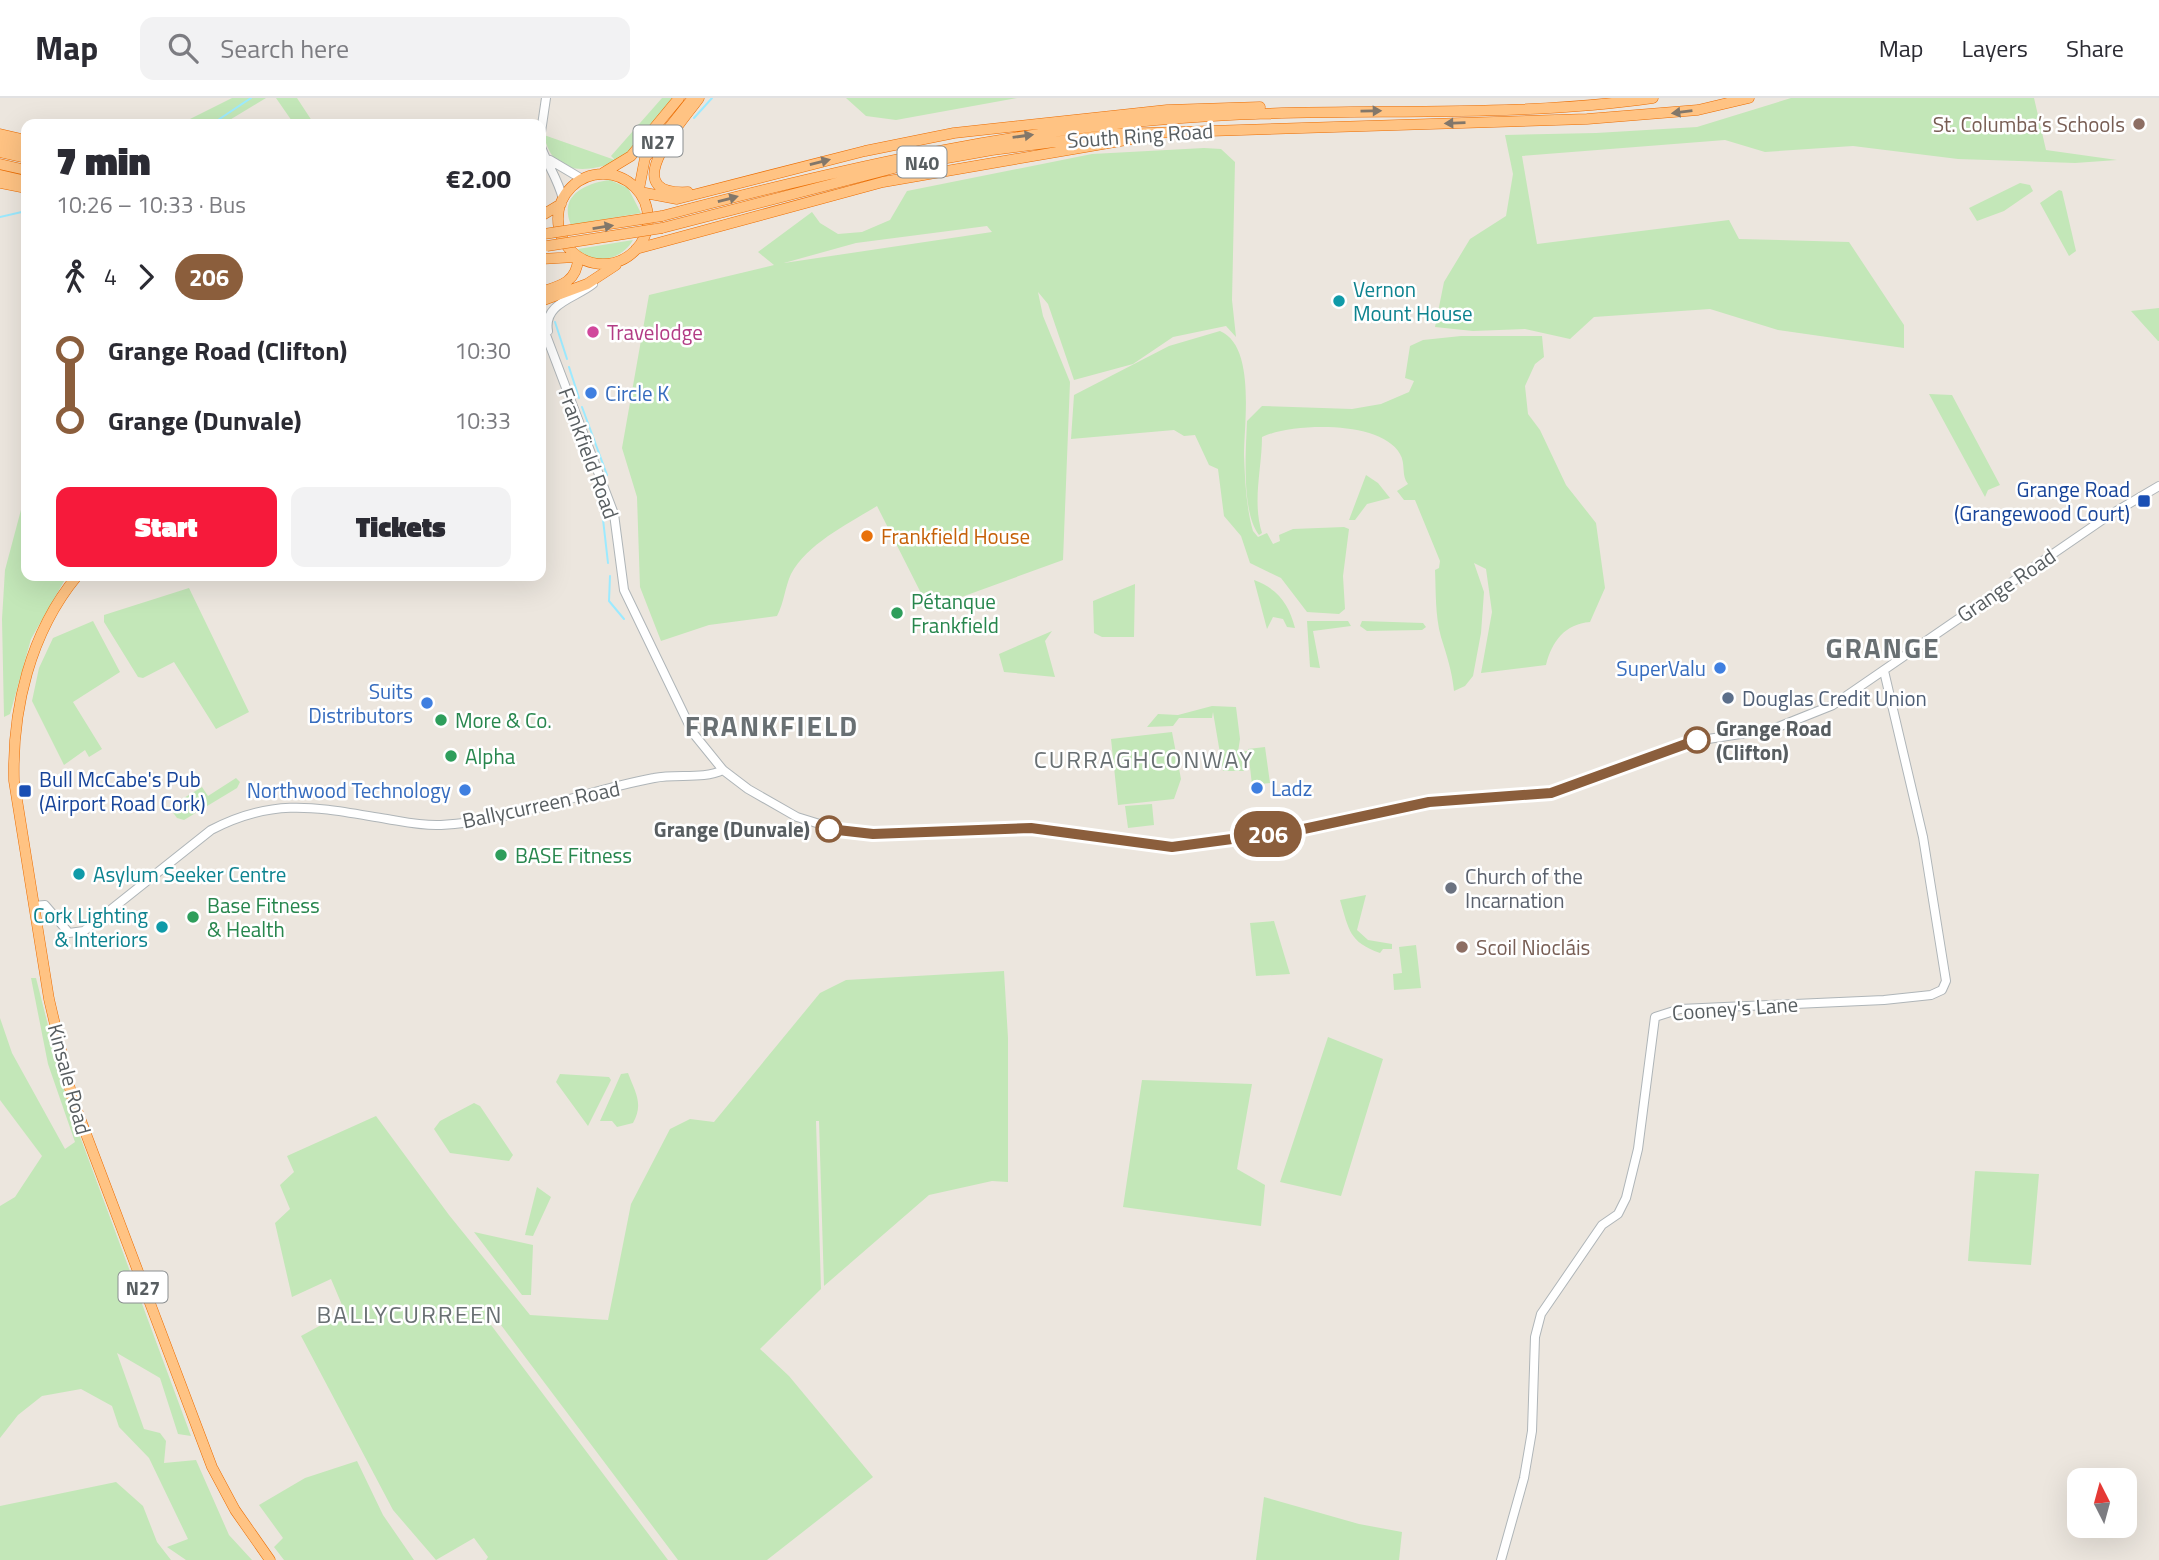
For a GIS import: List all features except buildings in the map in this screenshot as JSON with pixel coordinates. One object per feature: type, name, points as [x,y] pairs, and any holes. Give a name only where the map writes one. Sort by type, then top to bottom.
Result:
[{"type":"highway","name":"N27","points":[[582,179],[603,173],[631,156],[679,98]]},
{"type":"highway","name":"N27","points":[[636,249],[646,223],[639,190],[645,158],[692,98]]},
{"type":"highway","points":[[699,98],[654,162],[653,176],[666,190],[685,193],[941,136],[1045,122],[1191,109],[1298,107],[1348,111]]},
{"type":"highway","name":"South Ring Road","points":[[546,233],[663,216],[904,156],[1116,123],[1229,115],[1586,107],[1653,98]]},
{"type":"highway","name":"South Ring Road","points":[[546,246],[662,228],[902,166],[1047,143],[1188,130],[1587,120],[1698,110],[1749,98]]},
{"type":"highway","points":[[1045,122],[1116,123]]},
{"type":"highway","points":[[546,300],[601,277],[636,249],[883,182],[971,164],[1188,130]]},
{"type":"highway","points":[[0,134],[21,138]]},
{"type":"highway","points":[[0,144],[21,148]]},
{"type":"highway","points":[[0,152],[21,157]]},
{"type":"highway","points":[[0,169],[21,170]]},
{"type":"highway","points":[[0,169],[21,175]]},
{"type":"highway","points":[[0,169],[21,179]]},
{"type":"highway","name":"N27","points":[[603,173],[627,179],[639,190]]},
{"type":"highway","points":[[546,212],[562,201],[582,179]]},
{"type":"highway","points":[[639,190],[677,199],[754,179]]},
{"type":"highway","points":[[0,183],[21,187]]},
{"type":"highway","points":[[546,290],[569,281],[577,268],[576,258],[564,238],[562,201]]},
{"type":"highway","points":[[546,259],[576,258],[598,265],[622,260]]},
{"type":"highway","name":"Kinsale Road","points":[[74,581],[52,614],[18,700],[13,747],[14,781],[58,1040],[72,1097],[94,1161],[212,1467],[235,1510],[270,1560]]},
{"type":"main road","points":[[543,119],[546,98]]},
{"type":"main road","points":[[546,154],[559,167],[582,179]]},
{"type":"main road","points":[[546,157],[556,175],[562,201]]},
{"type":"main road","points":[[551,344],[547,324],[553,308],[601,277]]},
{"type":"main road","name":"Frankfield Road","points":[[546,333],[580,432],[614,514],[624,590],[693,733],[723,770]]},
{"type":"main road","name":"Grange Road","points":[[723,770],[778,808],[845,833],[1031,828],[1168,847],[1299,830],[1429,802],[1551,793],[1682,743],[1761,732],[1802,720],[1835,704],[2090,528],[2159,486]]},
{"type":"main road","name":"Cooney's Lane","points":[[1501,1560],[1524,1478],[1532,1430],[1535,1337],[1541,1314],[1602,1225],[1618,1214],[1626,1198],[1639,1149],[1655,1017],[1680,1009],[1866,1001],[1931,995],[1942,990],[1946,981],[1923,837],[1884,671]]},
{"type":"main road","name":"Ballycurreen Road","points":[[34,906],[45,905],[69,933],[84,932],[211,830],[232,819],[273,807],[304,805],[418,824],[441,825],[511,815],[657,777],[705,776],[723,770]]},
{"type":"green space","points":[[232,98],[266,98],[231,119],[190,119]]},
{"type":"green space","points":[[276,98],[297,98],[311,119],[291,119]]},
{"type":"green space","points":[[662,98],[672,98],[628,154],[620,160],[599,167],[579,169],[563,165],[551,154],[546,136],[615,160],[611,156]]},
{"type":"green space","points":[[846,98],[1017,98],[896,120],[866,116]]},
{"type":"green space","points":[[1791,98],[2034,98],[2046,150],[2117,160],[2075,163],[1958,159],[1853,146],[1765,152],[1725,140],[1522,156],[1537,244],[1729,220],[1739,239],[1849,242],[1904,325],[1904,348],[1778,330],[1710,309],[1594,317],[1570,339],[1525,329],[1473,331],[1435,327],[1444,282],[1470,239],[1506,216],[1513,174],[1505,135],[1697,127]]},
{"type":"green space","points":[[1204,148],[1221,149],[1235,162],[1232,300],[1236,337],[1226,326],[1173,337],[1133,364],[1074,380],[1048,304],[1038,292],[1043,316],[1070,382],[1063,560],[934,607],[926,603],[877,506],[830,535],[798,563],[787,584],[777,616],[709,625],[661,641],[640,587],[637,497],[622,448],[649,295],[774,265],[758,252],[812,212],[820,223],[838,234],[862,232],[890,220],[907,191],[1092,154]],"holes":[[[987,226],[992,232],[784,263],[856,243]]]},
{"type":"green space","points":[[610,180],[628,188],[641,213],[571,225],[568,206],[571,198],[592,184]]},
{"type":"green space","points":[[2020,183],[2030,185],[2033,191],[2004,211],[1977,221],[1969,208]]},
{"type":"green space","points":[[2059,190],[2062,191],[2076,251],[2069,256],[2040,203]]},
{"type":"green space","points":[[633,240],[622,252],[607,258],[592,258],[578,249]]},
{"type":"green space","points":[[2159,308],[2159,341],[2158,341],[2131,311]]},
{"type":"green space","points":[[1220,331],[1231,339],[1239,352],[1246,387],[1244,455],[1247,503],[1253,531],[1258,537],[1267,533],[1273,544],[1280,541],[1279,535],[1293,529],[1349,529],[1343,576],[1345,609],[1339,614],[1307,612],[1281,578],[1250,563],[1241,536],[1224,516],[1218,469],[1209,465],[1195,435],[1184,436],[1174,430],[1071,439],[1074,395],[1169,346]]},
{"type":"green space","points":[[1461,336],[1542,336],[1544,357],[1535,364],[1525,386],[1528,414],[1540,430],[1566,485],[1596,523],[1605,588],[1590,622],[1573,626],[1561,635],[1552,648],[1546,665],[1481,673],[1492,612],[1486,569],[1474,563],[1484,592],[1481,633],[1473,676],[1465,686],[1454,691],[1437,612],[1435,570],[1439,568],[1440,561],[1415,500],[1404,500],[1397,491],[1408,484],[1400,454],[1390,443],[1375,435],[1356,430],[1314,427],[1276,432],[1262,437],[1258,509],[1262,533],[1259,535],[1249,512],[1246,448],[1247,421],[1262,406],[1352,409],[1381,404],[1409,392],[1414,381],[1405,378],[1410,346],[1423,340]]},
{"type":"green space","points":[[1929,394],[1952,395],[2000,485],[1988,490],[1985,497]]},
{"type":"green space","points":[[1366,475],[1378,483],[1390,498],[1367,504],[1355,520],[1349,520]]},
{"type":"green space","points":[[21,510],[21,581],[64,581],[31,639],[10,714],[4,717],[2,619],[5,570]]},
{"type":"green space","points":[[1254,580],[1270,588],[1281,598],[1295,628],[1287,627],[1283,619],[1273,617],[1267,629]]},
{"type":"green space","points":[[1135,584],[1134,637],[1102,637],[1094,633],[1093,601]]},
{"type":"green space","points":[[189,588],[249,712],[216,729],[174,662],[143,678],[138,677],[104,622],[104,615]]},
{"type":"green space","points":[[93,621],[120,672],[73,702],[102,749],[89,757],[85,750],[64,765],[32,701],[39,668],[53,638]]},
{"type":"green space","points":[[1307,621],[1348,621],[1351,626],[1313,631],[1320,668],[1310,667]]},
{"type":"green space","points":[[1362,621],[1423,623],[1426,627],[1422,630],[1367,631],[1360,626]]},
{"type":"green space","points":[[1052,631],[1045,641],[1055,677],[1004,672],[999,654]]},
{"type":"green space","points":[[1212,706],[1236,707],[1240,739],[1238,752],[1247,751],[1244,771],[1223,771],[1213,712],[1212,718],[1179,718],[1173,726],[1147,727],[1158,714],[1178,715]]},
{"type":"green space","points":[[1172,732],[1181,779],[1174,799],[1118,805],[1111,739]]},
{"type":"green space","points":[[1265,747],[1270,783],[1252,785],[1248,749]]},
{"type":"green space","points":[[236,778],[240,782],[237,788],[184,820],[177,818],[169,807],[202,787],[208,796]]},
{"type":"green space","points":[[1152,804],[1154,825],[1128,828],[1125,806]]},
{"type":"green space","points":[[1366,895],[1357,930],[1368,940],[1392,944],[1392,949],[1383,949],[1380,953],[1370,949],[1356,939],[1348,927],[1340,900]]},
{"type":"green space","points":[[1274,921],[1290,974],[1256,976],[1250,923]]},
{"type":"green space","points":[[1416,945],[1421,988],[1394,990],[1393,974],[1402,973],[1399,947]]},
{"type":"green space","points":[[1004,971],[1008,1038],[1008,1182],[992,1181],[929,1195],[824,1286],[819,1121],[816,1121],[821,1289],[760,1349],[789,1376],[873,1477],[767,1560],[678,1560],[495,1317],[488,1321],[668,1560],[486,1560],[488,1557],[474,1538],[436,1560],[393,1510],[301,1336],[345,1312],[331,1279],[292,1297],[275,1223],[290,1209],[280,1185],[294,1172],[287,1156],[376,1116],[449,1215],[530,1315],[608,1320],[631,1204],[670,1129],[690,1119],[714,1122],[820,993],[846,980]]},
{"type":"green space","points":[[31,978],[36,978],[68,1104],[191,1436],[178,1434],[160,1378],[117,1353],[144,1429],[160,1433],[166,1441],[164,1463],[196,1460],[229,1535],[252,1560],[186,1560],[167,1547],[188,1539],[149,1458],[119,1427],[112,1406],[81,1389],[42,1396],[18,1415],[0,1438],[0,1206],[15,1197],[42,1156],[0,1100],[0,1018],[12,1053],[65,1149],[75,1142],[48,1064]]},
{"type":"green space","points":[[1328,1037],[1383,1059],[1341,1196],[1280,1182]]},
{"type":"green space","points":[[628,1073],[638,1104],[633,1123],[617,1127],[612,1121],[600,1121],[621,1074]]},
{"type":"green space","points":[[560,1074],[609,1077],[611,1080],[588,1126],[556,1082]]},
{"type":"green space","points":[[1142,1080],[1252,1084],[1237,1169],[1265,1185],[1261,1226],[1123,1207]]},
{"type":"green space","points":[[474,1103],[480,1106],[513,1155],[509,1161],[450,1153],[434,1129],[440,1121]]},
{"type":"green space","points":[[1975,1171],[2039,1174],[2031,1265],[1968,1261]]},
{"type":"green space","points":[[537,1187],[551,1197],[533,1236],[525,1235]]},
{"type":"green space","points":[[474,1232],[533,1245],[531,1295],[522,1295]]},
{"type":"green space","points":[[357,1461],[383,1515],[414,1560],[284,1560],[274,1547],[283,1538],[259,1505],[305,1478]]},
{"type":"green space","points":[[116,1482],[143,1506],[157,1542],[171,1560],[0,1560],[0,1506]]},
{"type":"green space","points":[[1264,1497],[1359,1524],[1402,1532],[1399,1560],[1256,1560]]},
{"type":"waterway","points":[[220,119],[251,98]]},
{"type":"waterway","points":[[694,118],[712,98]]},
{"type":"waterway","points":[[0,217],[21,212]]},
{"type":"waterway","points":[[555,322],[567,359]]},
{"type":"waterway","points":[[569,367],[579,398]]},
{"type":"waterway","points":[[582,407],[607,475]]},
{"type":"waterway","points":[[600,493],[608,563]]},
{"type":"waterway","points":[[610,576],[609,601],[624,619]]},
{"type":"bus line","name":"206","points":[[829,829],[852,834],[873,834],[1031,828],[1062,830],[1156,847],[1172,847],[1299,830],[1445,799],[1551,793],[1682,743],[1697,740]]},
{"type":"place","name":"St. Columba’s Schools","points":[[2139,124]]},
{"type":"place","name":"Vernon Mount House","points":[[1339,301]]},
{"type":"place","name":"Travelodge","points":[[593,332]]},
{"type":"place","name":"Circle K","points":[[591,393]]},
{"type":"place","name":"Grange Road (Grangewood Court)","points":[[2144,501]]},
{"type":"place","name":"Frankfield House","points":[[867,536]]},
{"type":"place","name":"Pétanque Frankfield","points":[[897,613]]},
{"type":"place","name":"SuperValu","points":[[1720,668]]},
{"type":"place","name":"Douglas Credit Union","points":[[1728,698]]},
{"type":"place","name":"Suits Distributors","points":[[427,703]]},
{"type":"place","name":"More & Co.","points":[[441,720]]},
{"type":"place","name":"Grange Road (Clifton)","points":[[1697,740]]},
{"type":"place","name":"Alpha","points":[[451,756]]},
{"type":"place","name":"Ladz","points":[[1257,788]]},
{"type":"place","name":"Northwood Technology","points":[[465,790]]},
{"type":"place","name":"Bull McCabe's Pub (Airport Road Cork)","points":[[25,791]]},
{"type":"place","name":"Grange (Dunvale)","points":[[829,829]]},
{"type":"place","name":"BASE Fitness","points":[[501,855]]},
{"type":"place","name":"Asylum Seeker Centre","points":[[79,874]]},
{"type":"place","name":"Church of the Incarnation","points":[[1451,888]]},
{"type":"place","name":"Base Fitness & Health","points":[[193,917]]},
{"type":"place","name":"Cork Lighting & Interiors","points":[[162,927]]},
{"type":"place","name":"Scoil Niocláis","points":[[1462,947]]},
{"type":"district","name":"GRANGE","points":[[1883,647]]},
{"type":"district","name":"FRANKFIELD","points":[[772,725]]},
{"type":"district","name":"CURRAGHCONWAY","points":[[1144,759]]},
{"type":"district","name":"BALLYCURREEN","points":[[410,1314]]}]
